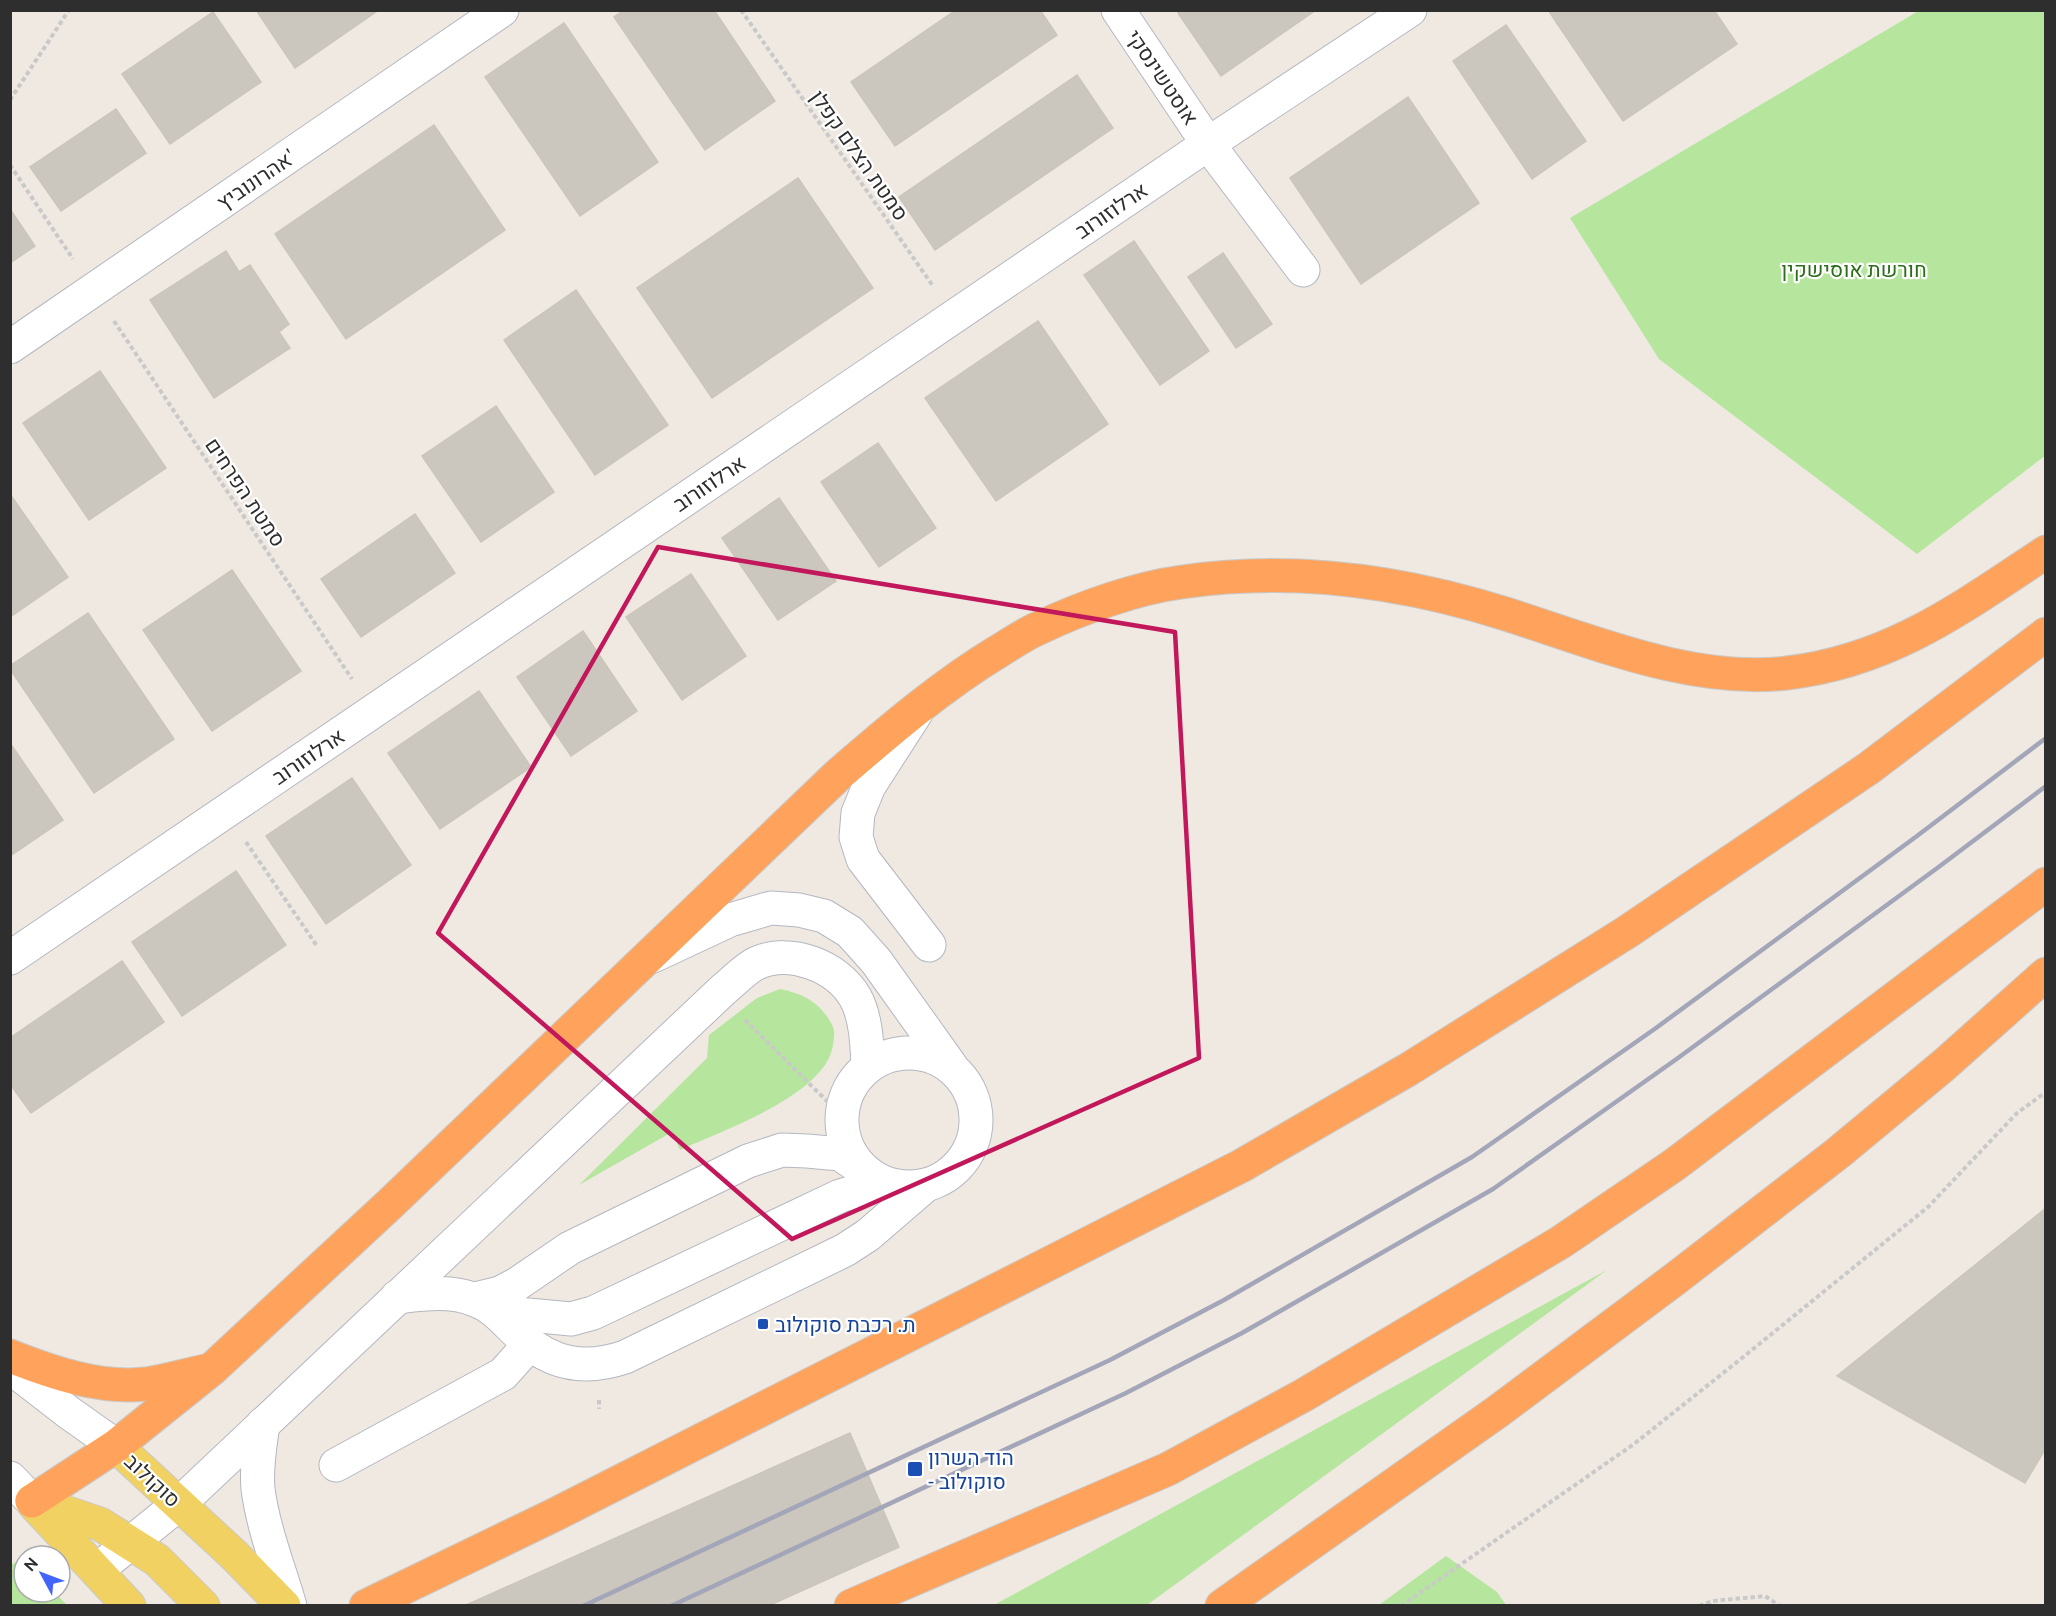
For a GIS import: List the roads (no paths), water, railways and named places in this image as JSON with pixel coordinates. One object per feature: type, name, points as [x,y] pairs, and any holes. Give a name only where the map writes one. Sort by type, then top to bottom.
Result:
[{"type":"highway","points":[[18,1498],[116,1446],[212,1369],[390,1203],[838,775],[920,706],[970,669],[1036,629],[1103,601],[1179,582],[1246,575],[1324,577],[1399,586],[1488,608],[1668,664],[1736,675],[1786,674],[1840,663],[1877,652],[1920,632],[2046,552]]},
{"type":"highway","points":[[366,1605],[554,1515],[1241,1166],[1409,1069],[1627,932],[1869,768],[2046,634]]},
{"type":"highway","points":[[851,1605],[1168,1469],[1313,1389],[1561,1242],[1692,1151],[2046,884]]},
{"type":"highway","points":[[1222,1605],[1497,1412],[1693,1265],[1838,1153],[1944,1065],[2046,974]]},
{"type":"highway","points":[[10,1356],[45,1370],[111,1384],[145,1384],[212,1369]]},
{"type":"main road","name":"סוקולוב","points":[[116,1446],[284,1605]]},
{"type":"main road","points":[[18,1498],[100,1524],[157,1560],[203,1605]]},
{"type":"main road","points":[[18,1498],[97,1570],[129,1605]]},
{"type":"street","name":"אהרונוביץ'","points":[[10,347],[502,10]]},
{"type":"street","name":"אוסטשינסקי","points":[[1118,10],[1208,144],[1303,270]]},
{"type":"street","name":"ארלוזורוב","points":[[10,958],[1208,144],[1410,10]]},
{"type":"street","points":[[920,706],[869,786],[858,813],[856,837],[863,859],[929,945]]},
{"type":"street","points":[[644,960],[730,920],[771,908],[799,910],[824,916],[850,932],[876,961],[954,1070]]},
{"type":"street","points":[[97,1570],[179,1504],[718,994],[756,963],[778,957],[798,959],[816,964],[838,977],[855,997],[863,1022],[868,1065]]},
{"type":"street","points":[[486,1306],[530,1344],[558,1359],[578,1365],[605,1364],[625,1358],[845,1250],[868,1235],[926,1185],[946,1176],[965,1157],[974,1139],[976,1116],[972,1095],[961,1076],[942,1060],[918,1052],[891,1054],[868,1065],[858,1075],[844,1100],[842,1127],[849,1152],[874,1177]]},
{"type":"street","points":[[486,1306],[500,1293],[570,1248],[748,1161],[782,1150],[840,1154],[874,1177],[905,1187],[926,1185]]},
{"type":"street","points":[[397,1297],[430,1293],[486,1306],[571,1319],[593,1313],[840,1196],[874,1177]]},
{"type":"street","points":[[336,1465],[503,1374],[530,1344]]},
{"type":"street","name":"סוקולוב","points":[[10,1367],[116,1446]]},
{"type":"street","points":[[263,1424],[258,1452],[258,1488],[290,1605]]},
{"type":"railway","points":[[583,1606],[1110,1360],[1224,1300],[1472,1157],[1656,1028],[2046,738]]},
{"type":"railway","points":[[671,1606],[1126,1393],[1242,1333],[1493,1189],[1678,1058],[2046,786]]},
{"type":"place","name":"ת. רכבת סוקולוב","points":[[763,1324]]},
{"type":"place","name":"הוד השרון - סוקולוב","points":[[915,1469]]},
{"type":"park label","name":"חורשת אוסישקין","points":[[1854,269]]}]
